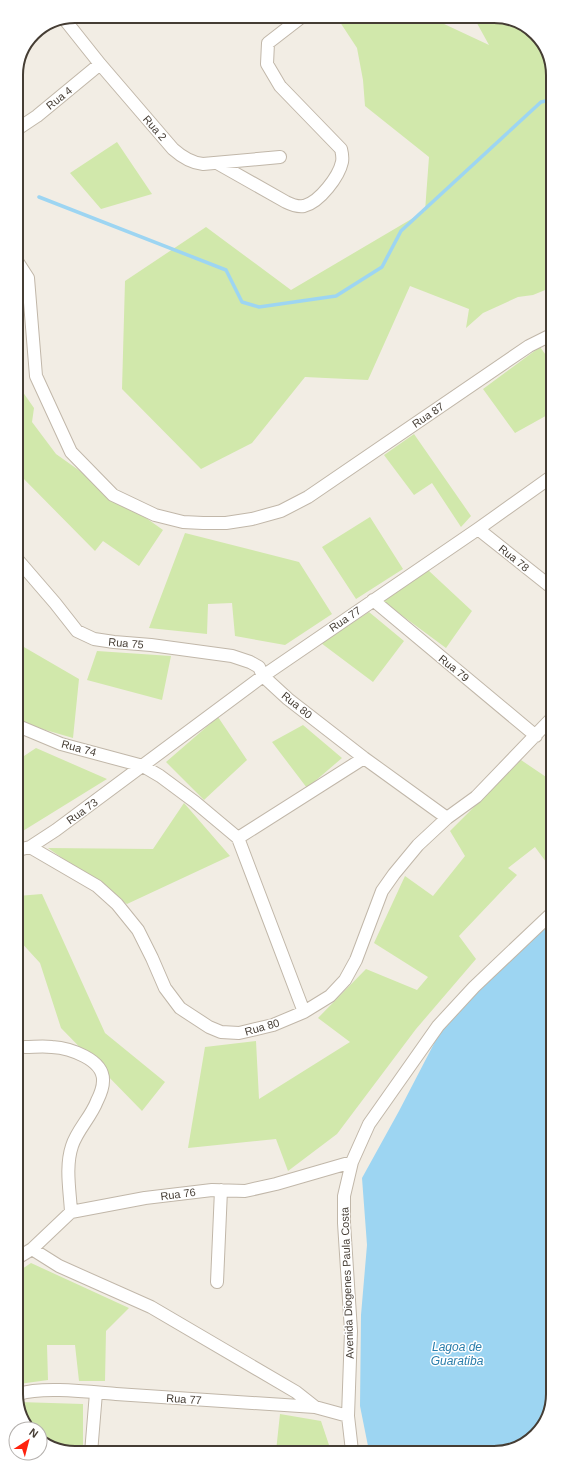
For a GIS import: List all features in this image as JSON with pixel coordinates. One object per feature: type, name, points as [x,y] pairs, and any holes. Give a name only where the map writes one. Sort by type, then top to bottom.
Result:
[{"type":"street","points":[[217,163],[286,202],[296,206],[304,206],[313,202],[331,183],[339,169],[342,156],[341,149],[280,86],[267,64],[268,43],[294,23]]},
{"type":"street","name":"Rua 2","points":[[67,24],[173,150],[183,158],[195,164],[280,158]]},
{"type":"street","name":"Rua 4","points":[[23,125],[37,116],[100,64]]},
{"type":"street","name":"Rua 87","points":[[23,271],[28,278],[36,376],[71,452],[113,495],[155,515],[183,522],[226,523],[252,519],[281,511],[308,497],[529,346],[546,338]]},
{"type":"street","name":"Rua 77","points":[[143,766],[263,676],[478,529],[546,481]]},
{"type":"street","name":"Rua 78","points":[[478,529],[546,584]]},
{"type":"street","name":"Rua 75","points":[[23,566],[77,631],[94,639],[232,656],[250,662],[259,667],[263,676]]},
{"type":"street","name":"Rua 79","points":[[373,600],[536,736]]},
{"type":"street","name":"Rua 80","points":[[263,676],[288,699],[364,758],[447,818]]},
{"type":"street","name":"Rua 80","points":[[24,848],[97,886],[117,904],[138,930],[165,988],[180,1008],[209,1027],[221,1032],[239,1033],[273,1025],[304,1012],[330,996],[344,980],[356,960],[382,891],[394,874],[418,845],[447,818],[476,797],[546,725]]},
{"type":"street","name":"Rua 74","points":[[23,728],[61,744],[143,766],[166,780],[238,838]]},
{"type":"street","points":[[304,1012],[238,838],[364,758]]},
{"type":"street","name":"Rua 73","points":[[24,848],[80,813],[143,766]]},
{"type":"street","name":"Avenida Diogenes Paula Costa","points":[[351,1446],[348,1416],[351,1331],[345,1250],[344,1196],[352,1162],[368,1124],[438,1026],[474,987],[546,919]]},
{"type":"street","points":[[23,1255],[32,1249],[71,1212],[68,1170],[69,1156],[72,1144],[97,1103],[103,1080],[101,1070],[90,1059],[73,1051],[52,1047],[25,1048]]},
{"type":"street","name":"Rua 76","points":[[71,1212],[145,1198],[212,1190],[245,1191],[276,1184],[352,1162]]},
{"type":"street","points":[[217,1282],[221,1190]]},
{"type":"street","points":[[32,1249],[59,1266],[151,1307],[296,1392],[315,1407]]},
{"type":"street","name":"Rua 77","points":[[23,1393],[49,1390],[315,1407],[348,1416]]},
{"type":"street","points":[[92,1446],[96,1393]]},
{"type":"green space","points":[[341,23],[442,23],[489,45],[477,23],[497,23],[520,30],[537,46],[541,52],[546,68],[546,290],[533,295],[518,297],[483,313],[466,328],[469,309],[410,286],[368,380],[305,377],[252,443],[201,469],[122,389],[125,281],[206,227],[291,290],[425,211],[429,157],[365,106],[363,80],[357,48]]},
{"type":"green space","points":[[117,142],[152,194],[101,209],[70,173]]},
{"type":"green space","points":[[540,347],[546,355],[546,416],[515,433],[483,389]]},
{"type":"green space","points":[[23,392],[34,408],[32,422],[56,454],[163,530],[139,566],[103,541],[95,551],[23,478]]},
{"type":"green space","points":[[414,434],[471,516],[461,527],[432,483],[414,495],[384,455]]},
{"type":"green space","points":[[370,517],[403,569],[356,599],[322,547]]},
{"type":"green space","points":[[185,533],[299,562],[332,614],[285,645],[235,636],[232,603],[208,604],[207,634],[149,628]]},
{"type":"green space","points":[[428,570],[472,611],[446,648],[381,600]]},
{"type":"green space","points":[[369,612],[404,641],[373,682],[321,643]]},
{"type":"green space","points":[[23,646],[79,679],[73,738],[23,723]]},
{"type":"green space","points":[[97,651],[171,656],[162,700],[87,680]]},
{"type":"green space","points":[[218,717],[247,760],[204,800],[166,762]]},
{"type":"green space","points":[[303,725],[342,758],[307,788],[272,742]]},
{"type":"green space","points":[[36,748],[107,779],[23,831],[23,757]]},
{"type":"green space","points":[[521,760],[546,777],[546,862],[535,847],[508,868],[517,875],[459,936],[476,959],[416,1029],[337,1134],[288,1171],[276,1139],[188,1148],[205,1047],[256,1041],[259,1099],[350,1042],[318,1018],[366,969],[417,990],[428,977],[374,943],[405,876],[433,896],[465,856],[450,831]]},
{"type":"green space","points":[[184,803],[230,856],[127,904],[48,848],[153,849]]},
{"type":"green space","points":[[42,894],[105,1033],[165,1082],[142,1111],[61,1028],[40,963],[23,944],[23,896]]},
{"type":"green space","points":[[31,1263],[129,1308],[106,1331],[105,1381],[79,1381],[75,1345],[47,1345],[48,1380],[23,1383],[23,1268]]},
{"type":"green space","points":[[24,1402],[83,1404],[83,1446],[62,1444],[49,1439],[48,1421],[31,1421]]},
{"type":"green space","points":[[280,1414],[321,1421],[329,1446],[277,1446]]},
{"type":"water","name":"Lagoa de Guaratiba","points":[[546,925],[546,1401],[541,1417],[526,1435],[511,1443],[501,1446],[368,1446],[360,1406],[361,1315],[367,1245],[362,1178],[439,1034],[490,979]]},
{"type":"waterway","points":[[39,197],[226,270],[242,302],[259,307],[336,296],[382,267],[401,231],[541,102],[546,101]]}]
